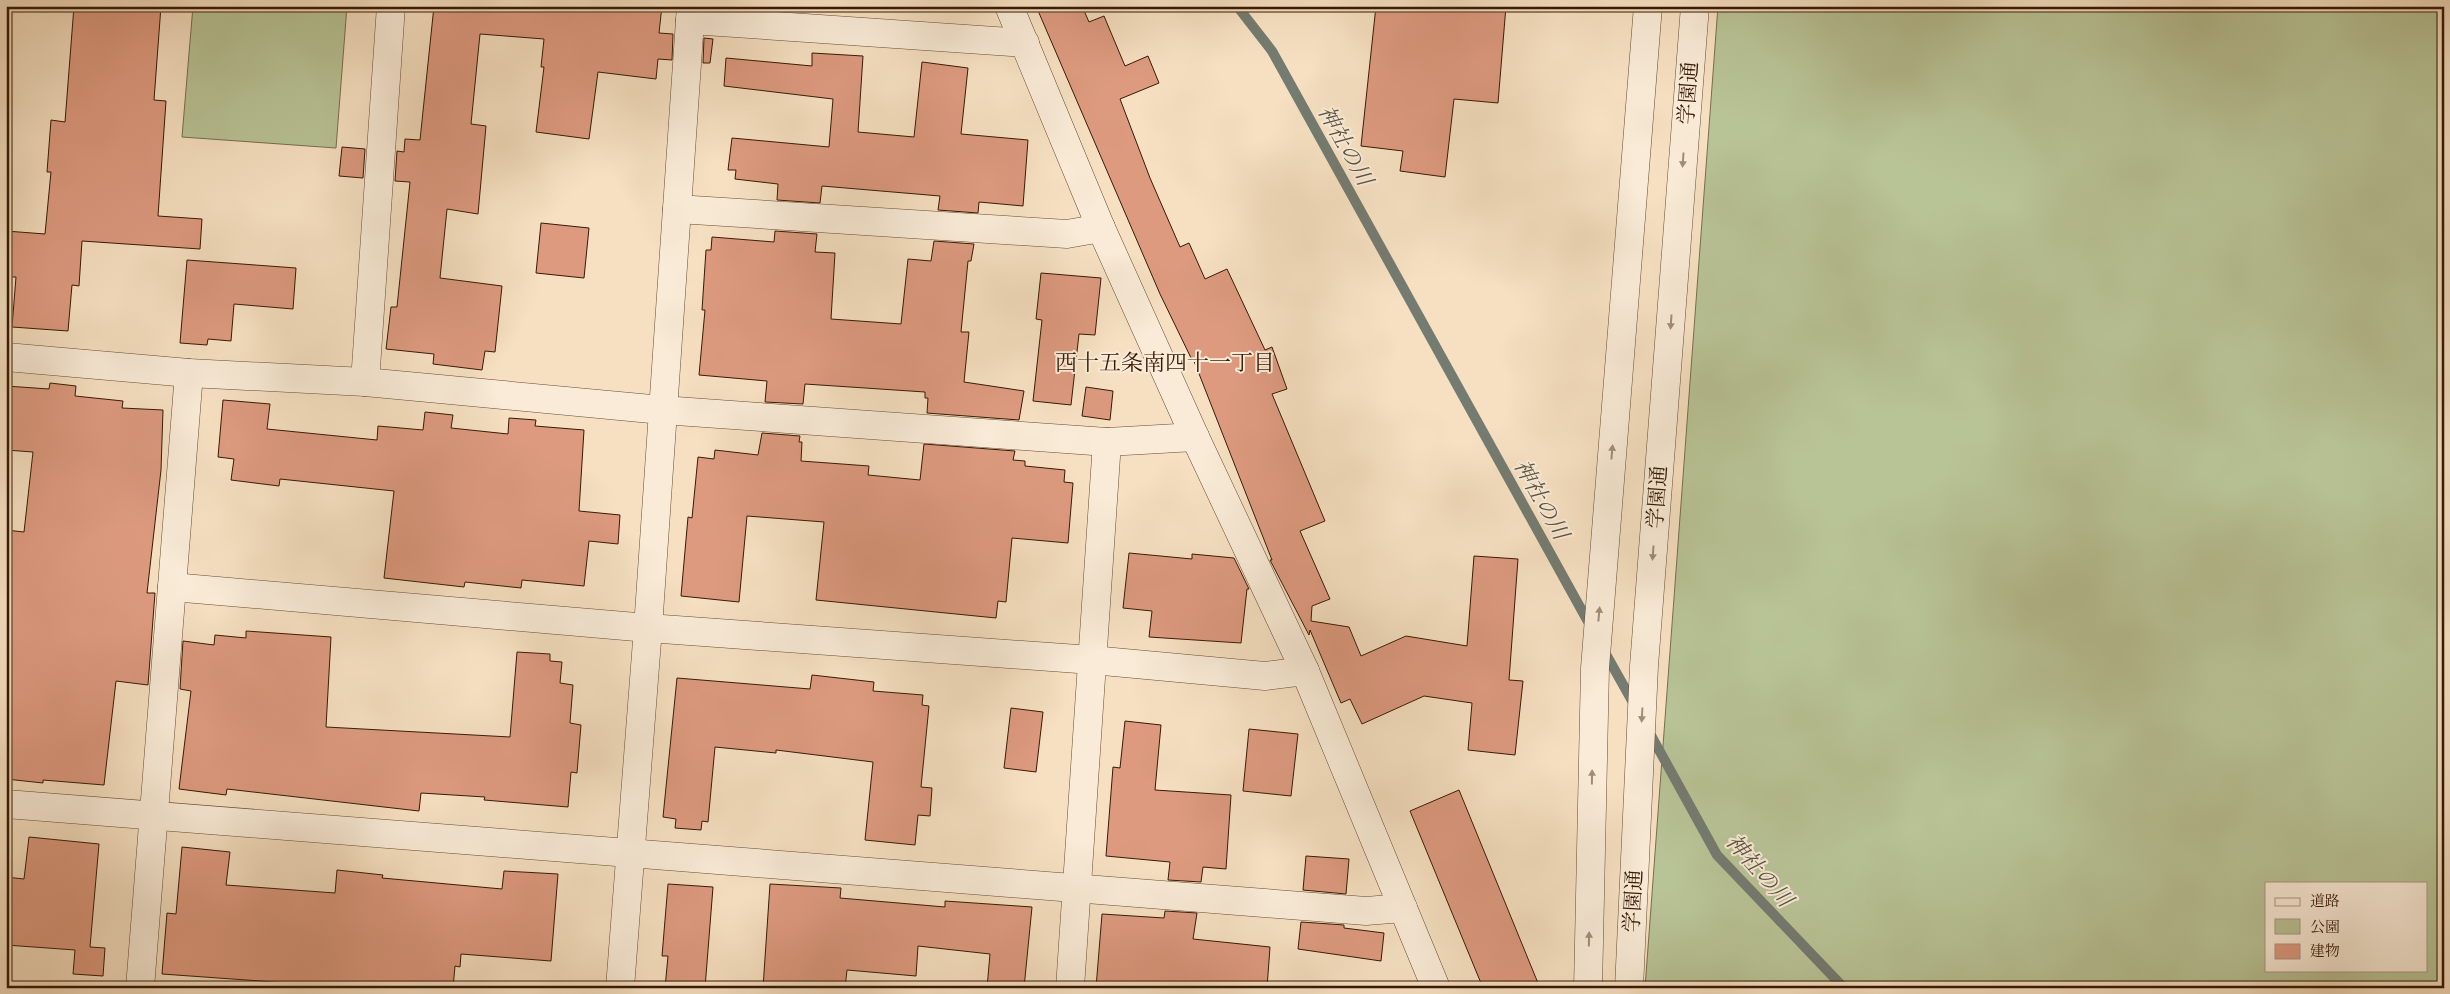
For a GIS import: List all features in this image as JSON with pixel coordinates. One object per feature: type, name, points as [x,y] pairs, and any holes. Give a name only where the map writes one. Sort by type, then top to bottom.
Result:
[{"type":"street","points":[[365,382],[391,6]]},
{"type":"street","points":[[1009,6],[1101,228],[1195,437],[1305,671],[1436,988]]},
{"type":"street","name":"学園通","points":[[1588,988],[1595,668],[1648,6]]},
{"type":"street","name":"学園通","points":[[1630,988],[1644,666],[1695,6]]},
{"type":"street","points":[[620,988],[648,628],[690,13],[1025,43]]},
{"type":"street","points":[[677,209],[1067,234],[1101,228]]},
{"type":"street","points":[[6,357],[189,373],[365,382],[662,410],[1107,442],[1195,437]]},
{"type":"street","points":[[140,988],[189,373]]},
{"type":"street","points":[[1070,988],[1075,889],[1107,442]]},
{"type":"street","points":[[172,587],[648,628],[1092,660],[1265,676],[1305,671]]},
{"type":"street","points":[[6,804],[1366,911],[1403,908]]},
{"type":"green space","points":[[193,6],[347,6],[336,148],[182,137]]},
{"type":"green space","points":[[1718,6],[2444,6],[2444,988],[1645,988]]},
{"type":"building","points":[[74,6],[161,6],[154,100],[166,101],[158,216],[202,219],[200,249],[82,241],[79,286],[72,285],[68,331],[12,327],[16,277],[6,277],[6,231],[45,234],[51,172],[47,172],[51,120],[65,122]]},
{"type":"building","points":[[434,6],[662,6],[659,33],[673,34],[672,60],[658,59],[656,79],[598,72],[589,139],[536,132],[544,67],[541,67],[544,39],[480,34],[471,124],[486,126],[478,214],[447,209],[440,278],[502,286],[495,352],[485,351],[482,370],[433,364],[434,354],[386,349],[391,307],[397,307],[410,182],[395,181],[397,151],[404,152],[405,139],[420,140]]},
{"type":"building","points":[[1036,6],[1082,6],[1089,22],[1104,16],[1125,66],[1148,56],[1159,83],[1120,99],[1150,178],[1180,247],[1189,243],[1205,279],[1227,269],[1265,350],[1272,347],[1287,389],[1272,394],[1325,521],[1300,531],[1330,599],[1312,606],[1311,621],[1349,627],[1361,656],[1406,636],[1467,646],[1474,556],[1518,559],[1509,680],[1523,681],[1515,755],[1468,750],[1472,703],[1424,696],[1362,724],[1350,699],[1341,703],[1310,630],[1309,635],[1270,560],[1272,560],[1194,361],[1160,294]]},
{"type":"building","points":[[1376,6],[1506,6],[1498,103],[1454,99],[1445,177],[1400,171],[1403,151],[1361,146]]},
{"type":"building","points":[[704,38],[713,39],[710,63],[703,63]]},
{"type":"building","points":[[812,53],[863,56],[858,132],[914,137],[922,62],[968,68],[961,134],[1028,140],[1023,206],[979,202],[978,213],[938,210],[940,196],[822,186],[820,203],[777,200],[778,184],[735,179],[736,170],[728,170],[732,138],[829,147],[833,99],[724,86],[726,58],[812,66]]},
{"type":"building","points":[[342,147],[365,149],[363,178],[339,176]]},
{"type":"building","points":[[541,223],[589,228],[584,278],[536,273]]},
{"type":"building","points":[[775,231],[817,234],[815,252],[835,253],[831,319],[901,324],[908,259],[931,261],[934,241],[974,244],[971,261],[968,261],[961,332],[969,332],[964,382],[1024,391],[1019,420],[927,413],[928,398],[925,398],[925,392],[805,384],[803,404],[765,402],[767,381],[699,375],[705,310],[702,310],[706,250],[711,250],[712,237],[774,242]]},
{"type":"building","points":[[187,260],[296,268],[293,309],[234,304],[231,341],[208,339],[207,345],[180,343]]},
{"type":"building","points":[[1041,273],[1101,278],[1095,335],[1079,334],[1071,405],[1033,401],[1042,320],[1036,319]]},
{"type":"building","points":[[50,383],[76,386],[75,396],[123,401],[122,408],[163,410],[161,470],[147,593],[155,593],[148,685],[116,681],[104,785],[43,780],[43,783],[6,779],[6,530],[24,532],[33,452],[6,450],[6,386],[49,389]]},
{"type":"building","points":[[1086,387],[1113,391],[1110,420],[1082,416]]},
{"type":"building","points":[[223,400],[270,404],[267,429],[377,440],[378,426],[423,430],[425,412],[453,415],[451,428],[508,434],[509,418],[536,420],[535,426],[584,430],[579,511],[620,515],[618,544],[589,541],[584,586],[522,580],[521,588],[465,582],[464,587],[384,578],[394,491],[280,479],[279,486],[231,480],[234,459],[218,457]]},
{"type":"building","points":[[762,433],[800,436],[799,442],[802,442],[801,461],[869,466],[868,475],[920,480],[924,444],[1015,451],[1013,460],[1025,461],[1025,466],[1065,470],[1064,482],[1073,483],[1068,543],[1012,538],[1006,602],[998,601],[996,618],[816,600],[824,522],[747,516],[739,602],[681,596],[688,517],[692,518],[698,457],[714,459],[715,450],[758,455]]},
{"type":"building","points":[[1129,553],[1192,559],[1192,554],[1234,558],[1249,589],[1247,589],[1241,643],[1149,637],[1152,611],[1123,608]]},
{"type":"building","points":[[246,631],[331,637],[326,727],[510,737],[517,652],[550,654],[550,661],[562,662],[560,683],[573,685],[570,723],[581,725],[577,773],[571,772],[568,807],[484,800],[485,797],[421,793],[419,811],[227,789],[226,795],[179,789],[191,691],[180,689],[183,641],[214,645],[215,635],[246,638]]},
{"type":"building","points":[[812,675],[874,682],[873,691],[923,695],[922,705],[929,706],[921,787],[932,788],[930,816],[918,815],[915,845],[865,840],[873,762],[776,750],[776,753],[715,747],[708,822],[702,821],[701,830],[675,828],[676,819],[663,817],[677,678],[810,689]]},
{"type":"building","points":[[1011,708],[1043,712],[1036,772],[1004,768]]},
{"type":"building","points":[[1125,721],[1161,725],[1155,790],[1231,795],[1226,869],[1203,867],[1201,882],[1168,880],[1170,862],[1106,856],[1113,767],[1120,768]]},
{"type":"building","points":[[1249,729],[1298,734],[1291,796],[1243,791]]},
{"type":"building","points":[[1459,790],[1540,988],[1483,988],[1410,811]]},
{"type":"building","points":[[29,837],[99,844],[90,947],[105,948],[103,976],[73,974],[75,950],[6,945],[6,877],[24,879]]},
{"type":"building","points":[[182,847],[230,852],[226,885],[335,893],[337,870],[383,875],[382,878],[502,889],[504,871],[558,874],[551,961],[461,954],[460,967],[455,966],[453,988],[359,988],[162,974],[167,913],[176,914]]},
{"type":"building","points":[[1306,856],[1349,859],[1346,894],[1303,890]]},
{"type":"building","points":[[668,884],[713,887],[705,988],[665,988],[668,956],[662,956]]},
{"type":"building","points":[[770,884],[841,888],[840,898],[945,907],[945,901],[1032,907],[1024,988],[987,988],[990,954],[918,946],[916,976],[847,970],[845,988],[763,988]]},
{"type":"building","points":[[1165,911],[1197,913],[1193,939],[1270,947],[1267,988],[1096,988],[1102,914],[1164,918]]},
{"type":"building","points":[[1301,922],[1344,925],[1344,928],[1384,933],[1381,961],[1298,949]]},
{"type":"waterway","name":"神社の川","points":[[1237,6],[1272,51],[1591,627]]},
{"type":"waterway","name":"神社の川","points":[[1603,649],[1635,706]]},
{"type":"waterway","name":"神社の川","points":[[1648,730],[1717,855],[1844,988]]},
{"type":"district","name":"西十五条南四十一丁目","points":[[1165,362]]}]
